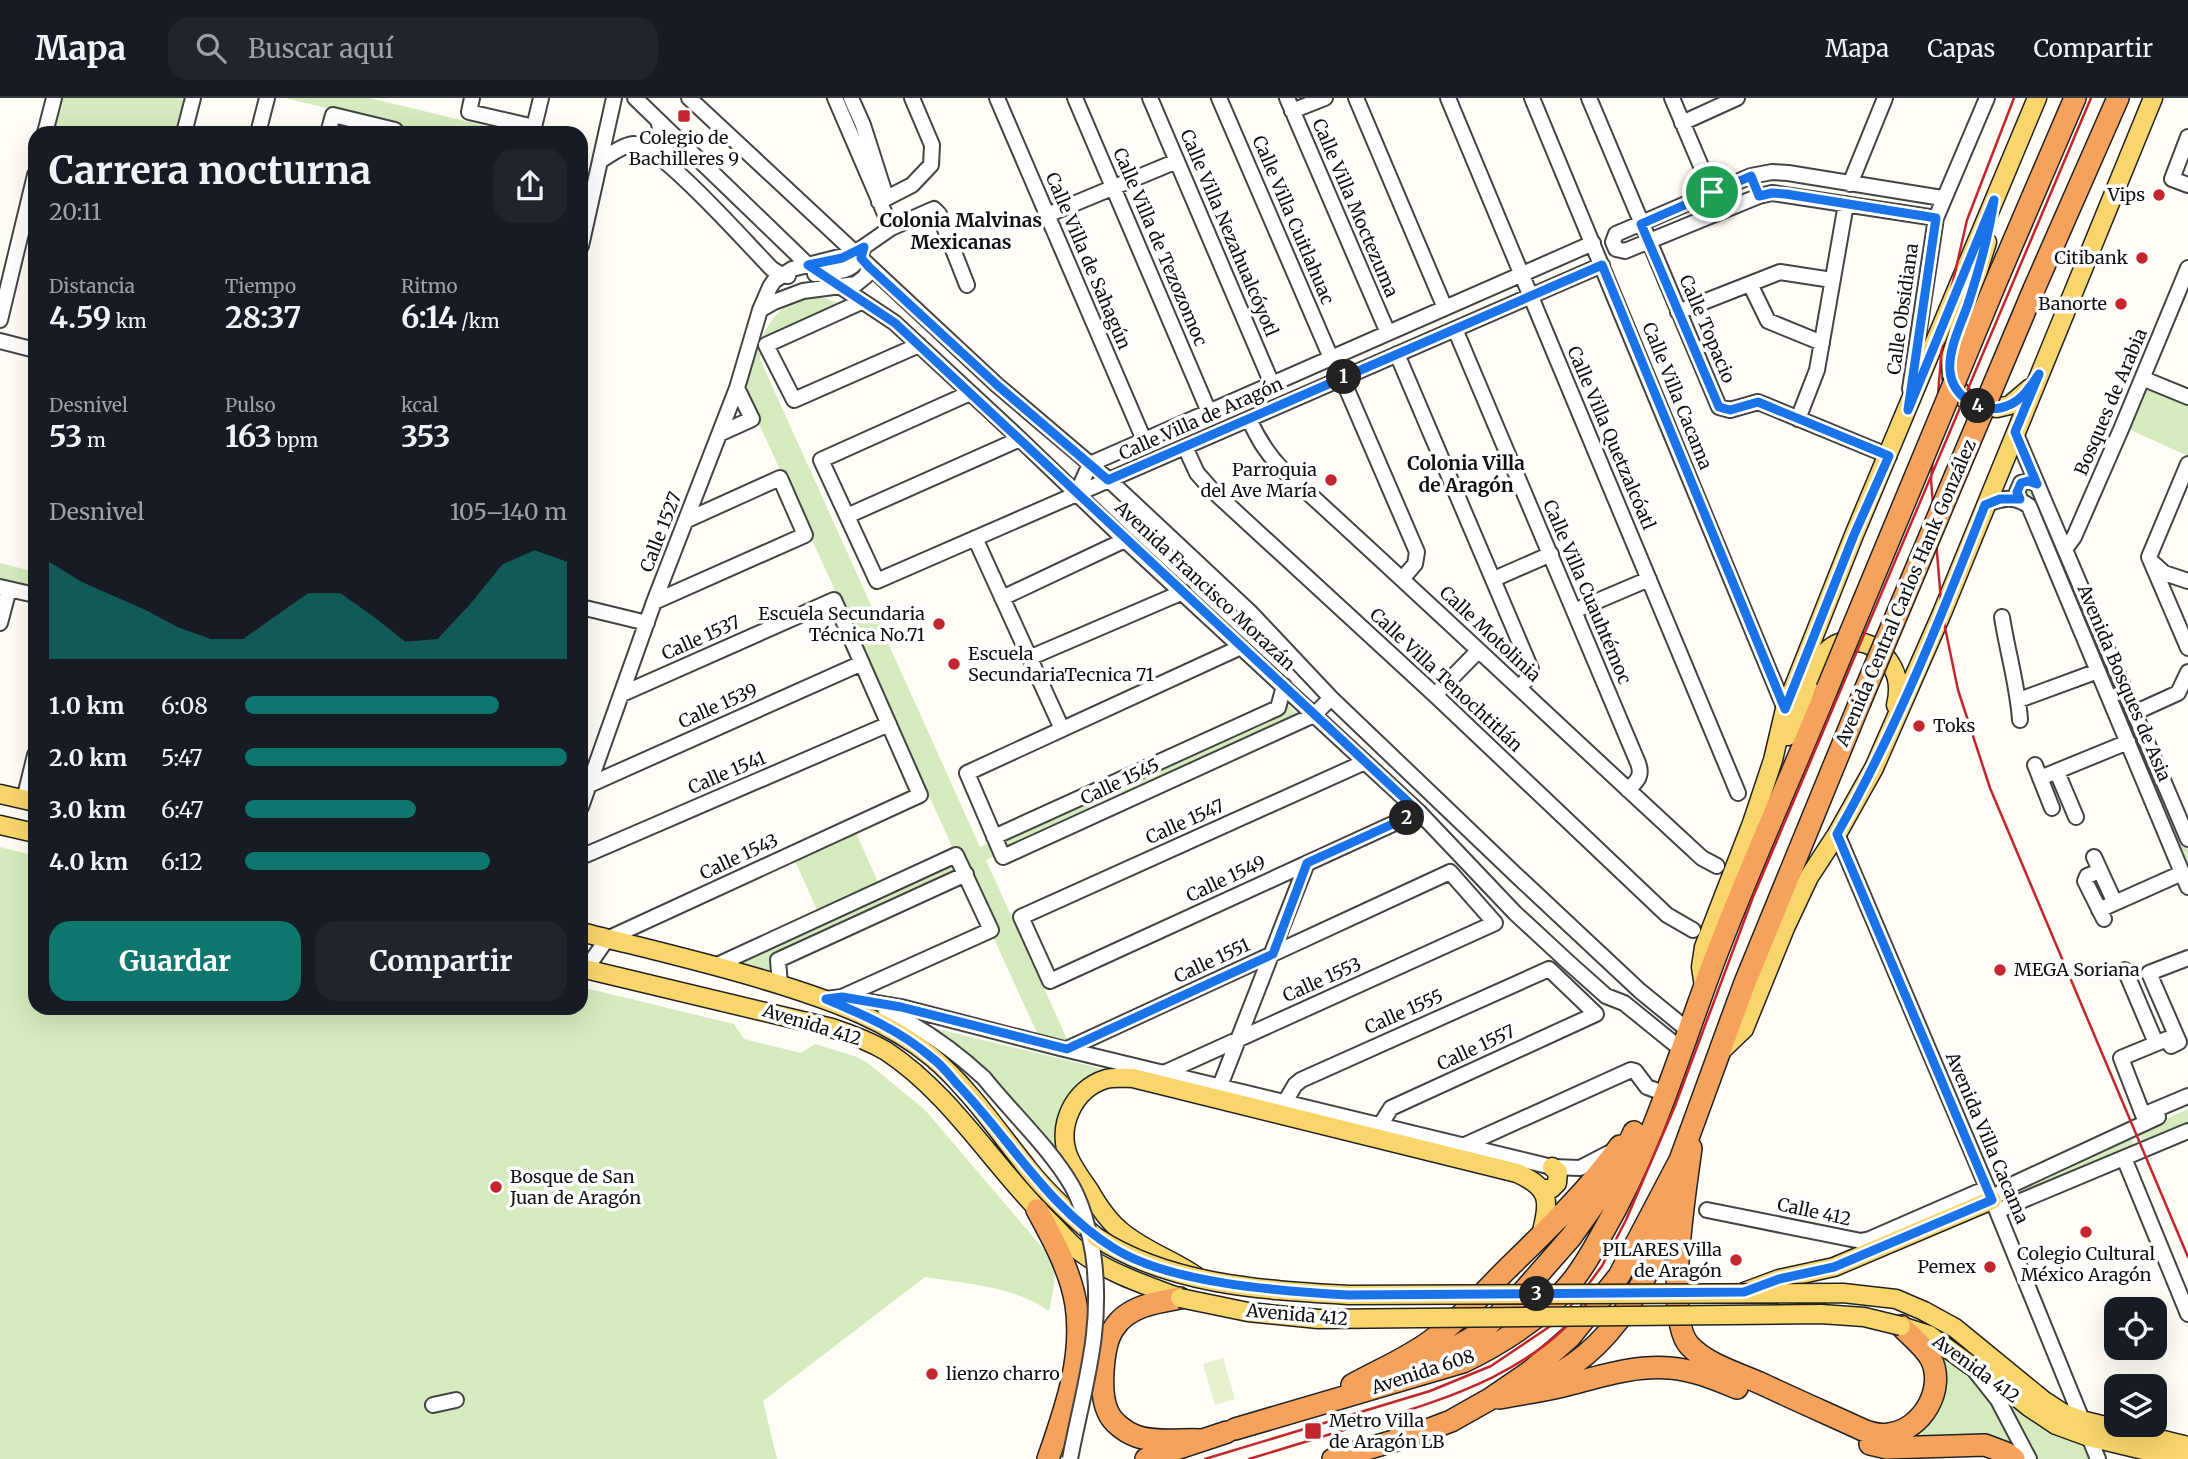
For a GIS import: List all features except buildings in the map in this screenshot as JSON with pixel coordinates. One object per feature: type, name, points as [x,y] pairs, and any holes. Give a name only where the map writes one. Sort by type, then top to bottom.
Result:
[{"type":"highway","name":"Avenida Central Carlos Hank González","points":[[1642,1155],[1704,986],[2075,98]]},
{"type":"highway","name":"Avenida Central Carlos Hank González","points":[[1490,1399],[1544,1381],[1571,1365],[1607,1333],[1628,1307],[1646,1276],[1660,1239],[1677,1166],[1744,985],[2034,289],[2118,98]]},
{"type":"highway","points":[[1694,1125],[1678,1264],[1678,1298],[1682,1331],[1688,1343],[1698,1353],[1731,1371],[1863,1430],[1889,1435],[1903,1431],[1916,1422],[1930,1404],[1936,1380],[1930,1358],[1901,1326]]},
{"type":"highway","points":[[1317,1404],[1432,1341],[1559,1219],[1627,1139]]},
{"type":"highway","points":[[1381,1385],[1420,1367],[1476,1335],[1521,1294],[1571,1237],[1612,1179],[1627,1139]]},
{"type":"highway","name":"Avenida 608","points":[[1146,1459],[1231,1430],[1451,1366],[1495,1346],[1550,1305],[1569,1286],[1614,1212],[1642,1155]]},
{"type":"highway","points":[[1037,1210],[1070,1281],[1076,1305],[1078,1336],[1073,1376],[1048,1459]]},
{"type":"highway","points":[[1181,1298],[1135,1310],[1113,1329],[1106,1346],[1103,1396],[1108,1414],[1120,1427],[1136,1437],[1200,1440]]},
{"type":"highway","points":[[1333,1459],[1417,1434],[1451,1421],[1490,1399],[1622,1371],[1670,1368],[1709,1377],[1863,1443],[1887,1448],[1985,1445],[2014,1459]]},
{"type":"main road","name":"Avenida Central Carlos Hank González","points":[[1704,986],[1704,947],[1752,823],[1773,760],[1785,709],[1854,535],[2038,98]]},
{"type":"main road","name":"Avenida Central Carlos Hank González","points":[[1719,1053],[1744,1028],[1804,887],[1874,768],[1942,613],[2153,98]]},
{"type":"main road","points":[[1994,200],[1990,232],[1951,357],[1952,380],[1965,399],[1980,407],[1997,408],[2010,405],[2027,392],[2039,374]]},
{"type":"main road","points":[[1773,760],[1791,731],[1815,667],[1833,644],[1868,644],[1880,651],[1892,664],[1899,682],[1899,695],[1890,732]]},
{"type":"main road","points":[[0,794],[28,801]]},
{"type":"main road","points":[[0,825],[28,831]]},
{"type":"main road","name":"Avenida 412","points":[[588,934],[717,965],[780,985],[834,998],[881,1023],[933,1058],[975,1102],[1054,1198],[1096,1237],[1118,1251],[1142,1261],[1199,1278],[1290,1292],[1348,1295],[1744,1292],[1843,1293],[1896,1299],[1955,1328],[2043,1401],[2063,1413],[2081,1420],[2188,1446]]},
{"type":"main road","name":"Avenida 412","points":[[588,969],[832,1028],[885,1051],[925,1081],[1037,1210],[1079,1251],[1110,1269],[1181,1298],[1248,1312],[1318,1320],[1821,1314],[1864,1317],[1929,1335],[2056,1425],[2089,1437],[2181,1459]]},
{"type":"main road","points":[[1199,1278],[1175,1262],[1146,1249],[1120,1231],[1093,1197],[1069,1158],[1065,1144],[1065,1128],[1070,1108],[1085,1091],[1106,1079],[1133,1078],[1503,1170],[1531,1180],[1542,1189],[1547,1212],[1541,1236]]},
{"type":"main road","points":[[1542,1189],[1550,1189],[1557,1183],[1558,1172],[1552,1167]]},
{"type":"main road","points":[[1744,1292],[1779,1279],[1834,1267],[1992,1200]]},
{"type":"street","points":[[47,126],[54,98]]},
{"type":"street","points":[[186,126],[193,98]]},
{"type":"street","points":[[260,126],[267,98]]},
{"type":"street","points":[[534,126],[541,98]]},
{"type":"street","points":[[588,215],[614,98]]},
{"type":"street","name":"Avenida Francisco Morazán","points":[[635,98],[814,269],[895,323],[919,345],[1419,812],[1524,922],[1606,996],[1624,1003],[1685,1040]]},
{"type":"street","name":"Avenida Francisco Morazán","points":[[689,98],[862,256],[997,385],[1108,480],[1250,612],[1331,698],[1640,991],[1685,1040]]},
{"type":"street","points":[[835,98],[882,200]]},
{"type":"street","points":[[851,98],[863,125],[891,228]]},
{"type":"street","points":[[882,200],[912,185],[931,166],[932,145],[912,98]]},
{"type":"street","name":"Calle Villa de Sahagún","points":[[997,98],[1144,440]]},
{"type":"street","name":"Calle Villa de Tezozomoc","points":[[1074,98],[1209,412]]},
{"type":"street","name":"Calle Villa Nezahualcóyotl","points":[[1150,98],[1272,384]]},
{"type":"street","name":"Calle Villa Cuitlahuac","points":[[1219,98],[1331,358]]},
{"type":"street","points":[[1289,104],[1325,98]]},
{"type":"street","points":[[1356,98],[1445,308]]},
{"type":"street","name":"Calle Villa Quetzalcóatl","points":[[1448,98],[1738,793]]},
{"type":"street","name":"Calle Villa Cacama","points":[[1532,98],[1785,709]]},
{"type":"street","name":"Calle Topacio","points":[[1589,98],[1721,409],[1730,410],[1758,402],[1889,456]]},
{"type":"street","points":[[1672,98],[1712,192]]},
{"type":"street","points":[[1682,123],[1737,98]]},
{"type":"street","points":[[1850,184],[1885,98]]},
{"type":"street","name":"Calle Obsidiana","points":[[1908,410],[1936,218],[1942,198],[1987,98]]},
{"type":"street","name":"Calle Villa Moctezuma","points":[[1289,104],[1388,333]]},
{"type":"street","points":[[470,105],[531,126]]},
{"type":"street","points":[[330,126],[333,116],[374,126]]},
{"type":"street","points":[[659,122],[670,164]]},
{"type":"street","points":[[2188,137],[2172,178],[2188,186]]},
{"type":"street","points":[[600,161],[618,149],[633,144],[645,146],[670,164],[765,262],[782,275],[792,269],[852,268],[891,228],[930,209],[937,210],[967,285]]},
{"type":"street","points":[[1047,215],[1177,161]]},
{"type":"street","points":[[1936,218],[1772,193],[1625,251],[1619,251],[1614,246],[1616,234],[1751,176],[1772,172],[1942,198]]},
{"type":"street","points":[[1751,176],[1759,196]]},
{"type":"street","points":[[0,320],[28,204]]},
{"type":"street","points":[[1798,419],[1817,370],[1846,204]]},
{"type":"street","name":"Calle Villa de Aragón","points":[[1090,464],[1593,243]]},
{"type":"street","points":[[760,310],[795,294],[862,281],[862,256]]},
{"type":"street","name":"Calle Villa de Aragón","points":[[1077,492],[1602,265]]},
{"type":"street","name":"Bosques de Arabia","points":[[2066,548],[2074,537],[2122,427],[2188,268]]},
{"type":"street","points":[[1678,312],[1780,272],[1832,280]]},
{"type":"street","name":"Calle 1527","points":[[589,785],[646,623],[721,433],[760,310],[770,287],[782,275]]},
{"type":"street","points":[[1749,284],[1768,321],[1822,343]]},
{"type":"street","points":[[2127,433],[2188,287]]},
{"type":"street","points":[[861,302],[766,345],[794,400],[919,345]]},
{"type":"street","points":[[1422,318],[1432,339]]},
{"type":"street","name":"Calle Villa Cuauhtémoc","points":[[1455,329],[1640,768],[1639,779],[1628,790]]},
{"type":"street","points":[[0,341],[28,348]]},
{"type":"street","points":[[1397,354],[1531,670],[1520,688]]},
{"type":"street","name":"Calle Villa de Aragón","points":[[1299,372],[1309,393]]},
{"type":"street","points":[[1342,378],[1417,552],[1415,564],[1403,578]]},
{"type":"street","points":[[2149,381],[2188,397]]},
{"type":"street","points":[[721,433],[752,419],[737,388]]},
{"type":"street","points":[[970,393],[821,460],[877,581],[1077,492],[1090,464]]},
{"type":"street","name":"Calle Motolinia","points":[[1249,419],[1268,454],[1702,858],[1717,866]]},
{"type":"street","name":"Avenida Bosques de Asia","points":[[2015,432],[2188,839]]},
{"type":"street","points":[[846,516],[1020,439]]},
{"type":"street","name":"Calle Villa Tenochtitlán","points":[[1185,447],[1197,473],[1212,490],[1435,695],[1667,915],[1693,930]]},
{"type":"street","points":[[2188,464],[2148,558],[2188,648]]},
{"type":"street","points":[[654,602],[805,535],[780,478],[687,520]]},
{"type":"street","points":[[1985,505],[2000,499],[2020,499],[2017,492],[2021,483],[2028,481],[2037,484]]},
{"type":"street","name":"Avenida Bosques de Asia","points":[[2020,499],[2029,506],[2188,887]]},
{"type":"street","points":[[975,538],[1062,729]]},
{"type":"street","points":[[1002,598],[1125,540]]},
{"type":"street","points":[[1494,579],[1551,554]]},
{"type":"street","points":[[2148,558],[2164,573],[2188,581]]},
{"type":"street","points":[[1574,611],[1649,579]]},
{"type":"street","points":[[0,623],[4,588],[28,593]]},
{"type":"street","points":[[1029,658],[1183,592]]},
{"type":"street","name":"Calle 1537","points":[[622,694],[834,600],[862,663]]},
{"type":"street","points":[[588,609],[646,623]]},
{"type":"street","points":[[2002,617],[2019,700],[2020,720]]},
{"type":"street","points":[[994,838],[967,773],[1241,647]]},
{"type":"street","points":[[1435,695],[1478,651]]},
{"type":"street","points":[[862,663],[889,724]]},
{"type":"street","name":"Calle 1539","points":[[589,785],[862,663]]},
{"type":"street","points":[[2019,700],[2098,671]]},
{"type":"street","points":[[2134,713],[2178,693],[2188,672]]},
{"type":"street","name":"Calle 1545","points":[[1284,686],[1278,708],[994,838],[1003,857],[1314,715],[1331,698]]},
{"type":"street","points":[[1243,723],[1254,742]]},
{"type":"street","name":"Calle 1543","points":[[607,939],[920,795],[889,724]]},
{"type":"street","name":"Calle 1541","points":[[588,854],[889,724]]},
{"type":"street","points":[[2070,802],[2045,811],[2038,772],[2057,772],[2128,742]]},
{"type":"street","name":"Calle 1547","points":[[1050,981],[1021,917],[1366,762]]},
{"type":"street","points":[[2057,772],[2076,817]]},
{"type":"street","points":[[2175,810],[2188,818]]},
{"type":"street","name":"Calle 1549","points":[[1050,981],[1419,812]]},
{"type":"street","name":"Avenida Villa Cacama","points":[[1837,834],[2098,1459]]},
{"type":"street","points":[[717,965],[956,855],[991,930],[834,998]]},
{"type":"street","points":[[1220,1086],[1307,863]]},
{"type":"street","points":[[2114,901],[2097,864],[2085,878],[2101,915],[2114,901],[2182,873]]},
{"type":"street","name":"Calle 1551","points":[[1067,1049],[1450,872],[1495,923]]},
{"type":"street","points":[[780,985],[778,960],[965,874]]},
{"type":"street","points":[[833,912],[842,931]]},
{"type":"street","name":"Calle 1553","points":[[1164,1073],[1495,923]]},
{"type":"street","points":[[588,962],[607,939]]},
{"type":"street","points":[[2153,1036],[2126,973],[2144,970],[2188,952]]},
{"type":"street","points":[[2188,958],[2148,973],[2179,1042],[2171,1046],[2167,1039],[2121,1058],[2144,1115],[2188,1096]]},
{"type":"street","name":"Calle 1555","points":[[1285,1102],[1301,1080],[1549,969],[1596,1014]]},
{"type":"street","points":[[2124,1053],[2153,1036],[2171,1034],[2144,970]]},
{"type":"street","points":[[1624,1003],[1640,991]]},
{"type":"street","name":"Avenida 412","points":[[834,998],[901,1007],[1552,1167],[1580,1168],[1597,1161],[1627,1139],[1665,1098]]},
{"type":"street","points":[[874,1004],[933,1036],[984,1078],[1055,1162],[1073,1188],[1090,1237],[1097,1283],[1097,1325],[1070,1459]]},
{"type":"street","name":"Calle 1557","points":[[1381,1124],[1391,1108],[1596,1014]]},
{"type":"street","points":[[1465,1146],[1633,1070],[1647,1087],[1665,1098]]},
{"type":"street","points":[[1992,1200],[2007,1187],[2188,1104]]},
{"type":"street","points":[[1992,1200],[2124,1158],[2188,1131]]},
{"type":"street","points":[[2124,1158],[2188,1314]]},
{"type":"street","name":"Calle 412","points":[[1707,1210],[1861,1241],[1992,1200]]},
{"type":"street","points":[[1053,1225],[1069,1252],[1082,1286],[1087,1324],[1081,1364],[1059,1459]]},
{"type":"street","points":[[1969,1365],[1998,1400],[2029,1459]]},
{"type":"street","points":[[433,1405],[456,1400]]},
{"type":"green space","points":[[60,98],[187,98],[180,126],[54,126]]},
{"type":"green space","points":[[285,98],[370,98],[485,126],[400,126]]},
{"type":"green space","points":[[821,297],[847,306],[765,343],[760,359],[980,847],[1279,711],[1285,702],[1301,717],[986,860],[1067,1039],[1062,1042],[1038,1035],[963,871],[772,971],[732,961],[957,857],[743,389],[762,337],[777,314],[787,305],[799,300]]},
{"type":"green space","points":[[2145,380],[2188,397],[2188,456],[2126,428]]},
{"type":"green space","points":[[2021,485],[2036,490],[2188,847],[2188,877],[2020,496]]},
{"type":"green space","points":[[0,563],[28,570],[28,588],[0,582]]},
{"type":"green space","points":[[856,833],[879,884],[818,912],[795,861]]},
{"type":"green space","name":"Bosque de San Juan de Aragón","points":[[0,847],[28,854],[28,1015],[588,1015],[588,989],[734,1024],[744,1039],[801,1053],[815,1044],[857,1057],[869,1064],[925,1110],[1053,1260],[1055,1279],[1049,1311],[1005,1291],[925,1277],[763,1401],[777,1459],[0,1459]]},
{"type":"green space","points":[[925,1026],[1116,1072],[1079,1091],[1062,1161]]},
{"type":"green space","points":[[2188,1109],[2188,1126],[2145,1145],[2138,1131]]},
{"type":"green space","points":[[2131,1136],[2135,1148],[2017,1196],[2056,1170]]},
{"type":"green space","points":[[1935,1353],[1954,1363],[1995,1403],[2024,1459],[1939,1440],[1899,1436],[1922,1428]]},
{"type":"green space","points":[[1223,1358],[1235,1399],[1215,1405],[1203,1364]]},
{"type":"green space","points":[[1995,1389],[2039,1425],[2084,1444],[2090,1459],[2034,1459]]},
{"type":"railway","points":[[2014,98],[1967,220],[1944,321],[1931,480],[1942,613],[1958,690],[1990,788],[2188,1257]]},
{"type":"railway","points":[[1205,1459],[1430,1391],[1491,1366],[1552,1325],[1579,1297],[1602,1266],[1626,1220],[1675,1106],[1753,897],[2091,98]]},
{"type":"railway","points":[[1249,1459],[1423,1405],[1488,1379],[1519,1363],[1548,1343],[1573,1320],[1595,1292]]},
{"type":"place","name":"Colegio de Bachilleres 9","points":[[684,116]]},
{"type":"place","name":"Vips","points":[[2159,195]]},
{"type":"place","name":"Citibank","points":[[2142,258]]},
{"type":"place","name":"Banorte","points":[[2121,304]]},
{"type":"place","name":"Parroquia del Ave María","points":[[1331,480]]},
{"type":"place","name":"Escuela Secundaria Técnica No.71","points":[[939,624]]},
{"type":"place","name":"Escuela SecundariaTecnica 71","points":[[954,664]]},
{"type":"place","name":"Toks","points":[[1919,726]]},
{"type":"place","name":"MEGA Soriana","points":[[2000,970]]},
{"type":"place","name":"Bosque de San Juan de Aragón","points":[[496,1187]]},
{"type":"place","name":"Colegio Cultural México Aragón","points":[[2086,1232]]},
{"type":"place","name":"PILARES Villa de Aragón","points":[[1736,1260]]},
{"type":"place","name":"Pemex","points":[[1990,1267]]},
{"type":"place","name":"lienzo charro","points":[[932,1374]]},
{"type":"place","name":"Metro Villa de Aragón LB","points":[[1313,1431]]},
{"type":"district","name":"Colonia Malvinas Mexicanas","points":[[961,231]]},
{"type":"district","name":"Colonia Villa de Aragón","points":[[1466,474]]},
{"type":"route","points":[[1751,176],[1759,196],[1786,194],[1936,218],[1908,410],[1994,200],[1990,232],[1951,357],[1950,370],[1957,391],[1965,399],[1980,407],[1997,408],[2010,405],[2019,399],[2039,374],[2015,432],[2037,484],[2028,481],[2021,483],[2017,492],[2020,499],[2000,499],[1985,505],[1942,613],[1874,768],[1837,834],[1992,1200],[1834,1267],[1779,1279],[1744,1292],[1348,1295],[1290,1292],[1199,1278],[1171,1271],[1118,1251],[1096,1237],[1062,1207],[1031,1173],[975,1102],[933,1058],[881,1023],[826,999],[842,997],[901,1007],[1067,1049],[1273,954],[1307,863],[1419,812],[895,323],[808,265],[842,258],[864,247],[861,258],[869,267],[997,385],[1108,480],[1602,265],[1785,709],[1854,535],[1889,456],[1758,402],[1730,410],[1719,407],[1641,224],[1712,192],[1751,176]]}]
